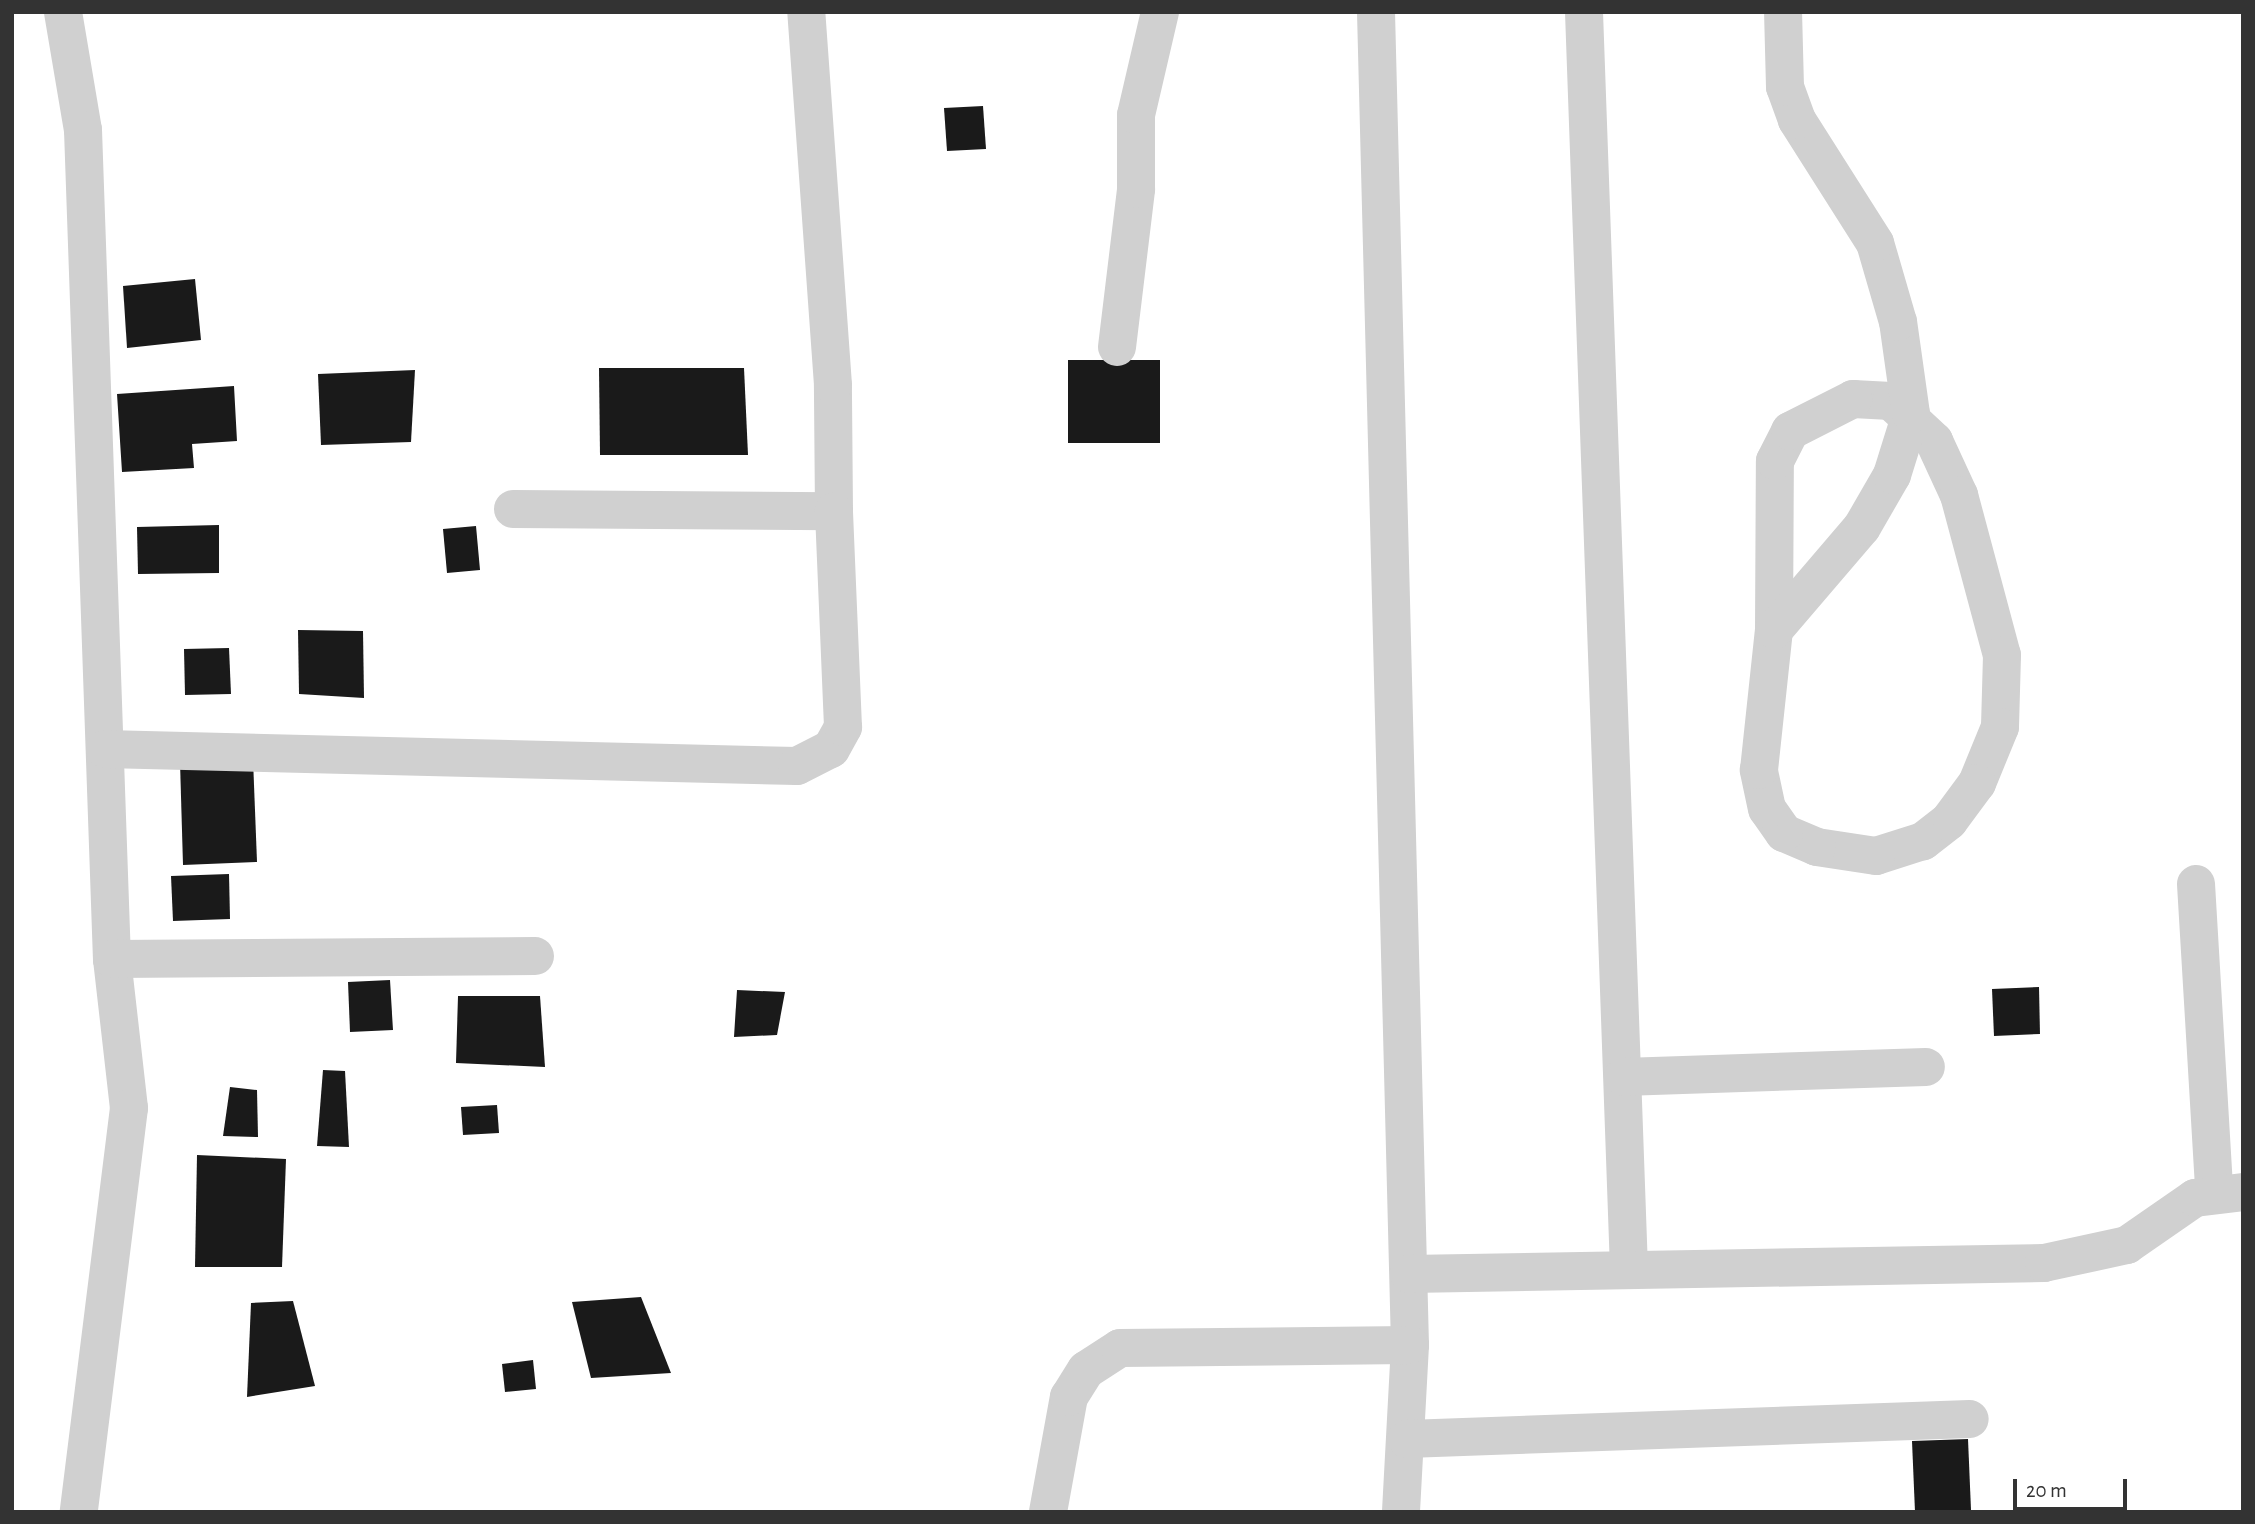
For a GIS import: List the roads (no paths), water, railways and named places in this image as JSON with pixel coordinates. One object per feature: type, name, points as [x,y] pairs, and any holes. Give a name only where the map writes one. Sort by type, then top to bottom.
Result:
[{"type":"street","points":[[63,12],[83,131],[88,212],[111,959],[129,1108],[79,1512]]},
{"type":"street","points":[[105,748],[797,766],[831,749],[843,727],[834,512],[833,385],[806,12]]},
{"type":"street","points":[[1118,347],[1136,189],[1136,115],[1160,12]]},
{"type":"street","points":[[1376,12],[1409,1274],[1410,1345],[1401,1512]]},
{"type":"street","points":[[1584,12],[1629,1267]]},
{"type":"street","points":[[1774,630],[1862,527],[1892,475],[1911,414],[1898,322],[1875,243],[1797,120],[1785,87],[1783,12]]},
{"type":"street","points":[[1853,399],[1891,401],[1911,414],[1934,441],[1959,495],[2002,655],[2000,727],[1978,783],[1949,821],[1923,841],[1876,856],[1817,847],[1784,833],[1767,809],[1759,770],[1774,630],[1775,461],[1790,430],[1853,399]]},
{"type":"street","points":[[513,509],[834,512]]},
{"type":"street","points":[[1409,1274],[1629,1267],[2044,1263],[2127,1245],[2228,1191],[2196,884]]},
{"type":"street","points":[[111,959],[535,956]]},
{"type":"street","points":[[1623,1077],[1926,1067]]},
{"type":"street","points":[[1048,1512],[1069,1397],[1086,1370],[1120,1348],[1410,1345]]},
{"type":"street","points":[[1406,1439],[1970,1419]]}]
